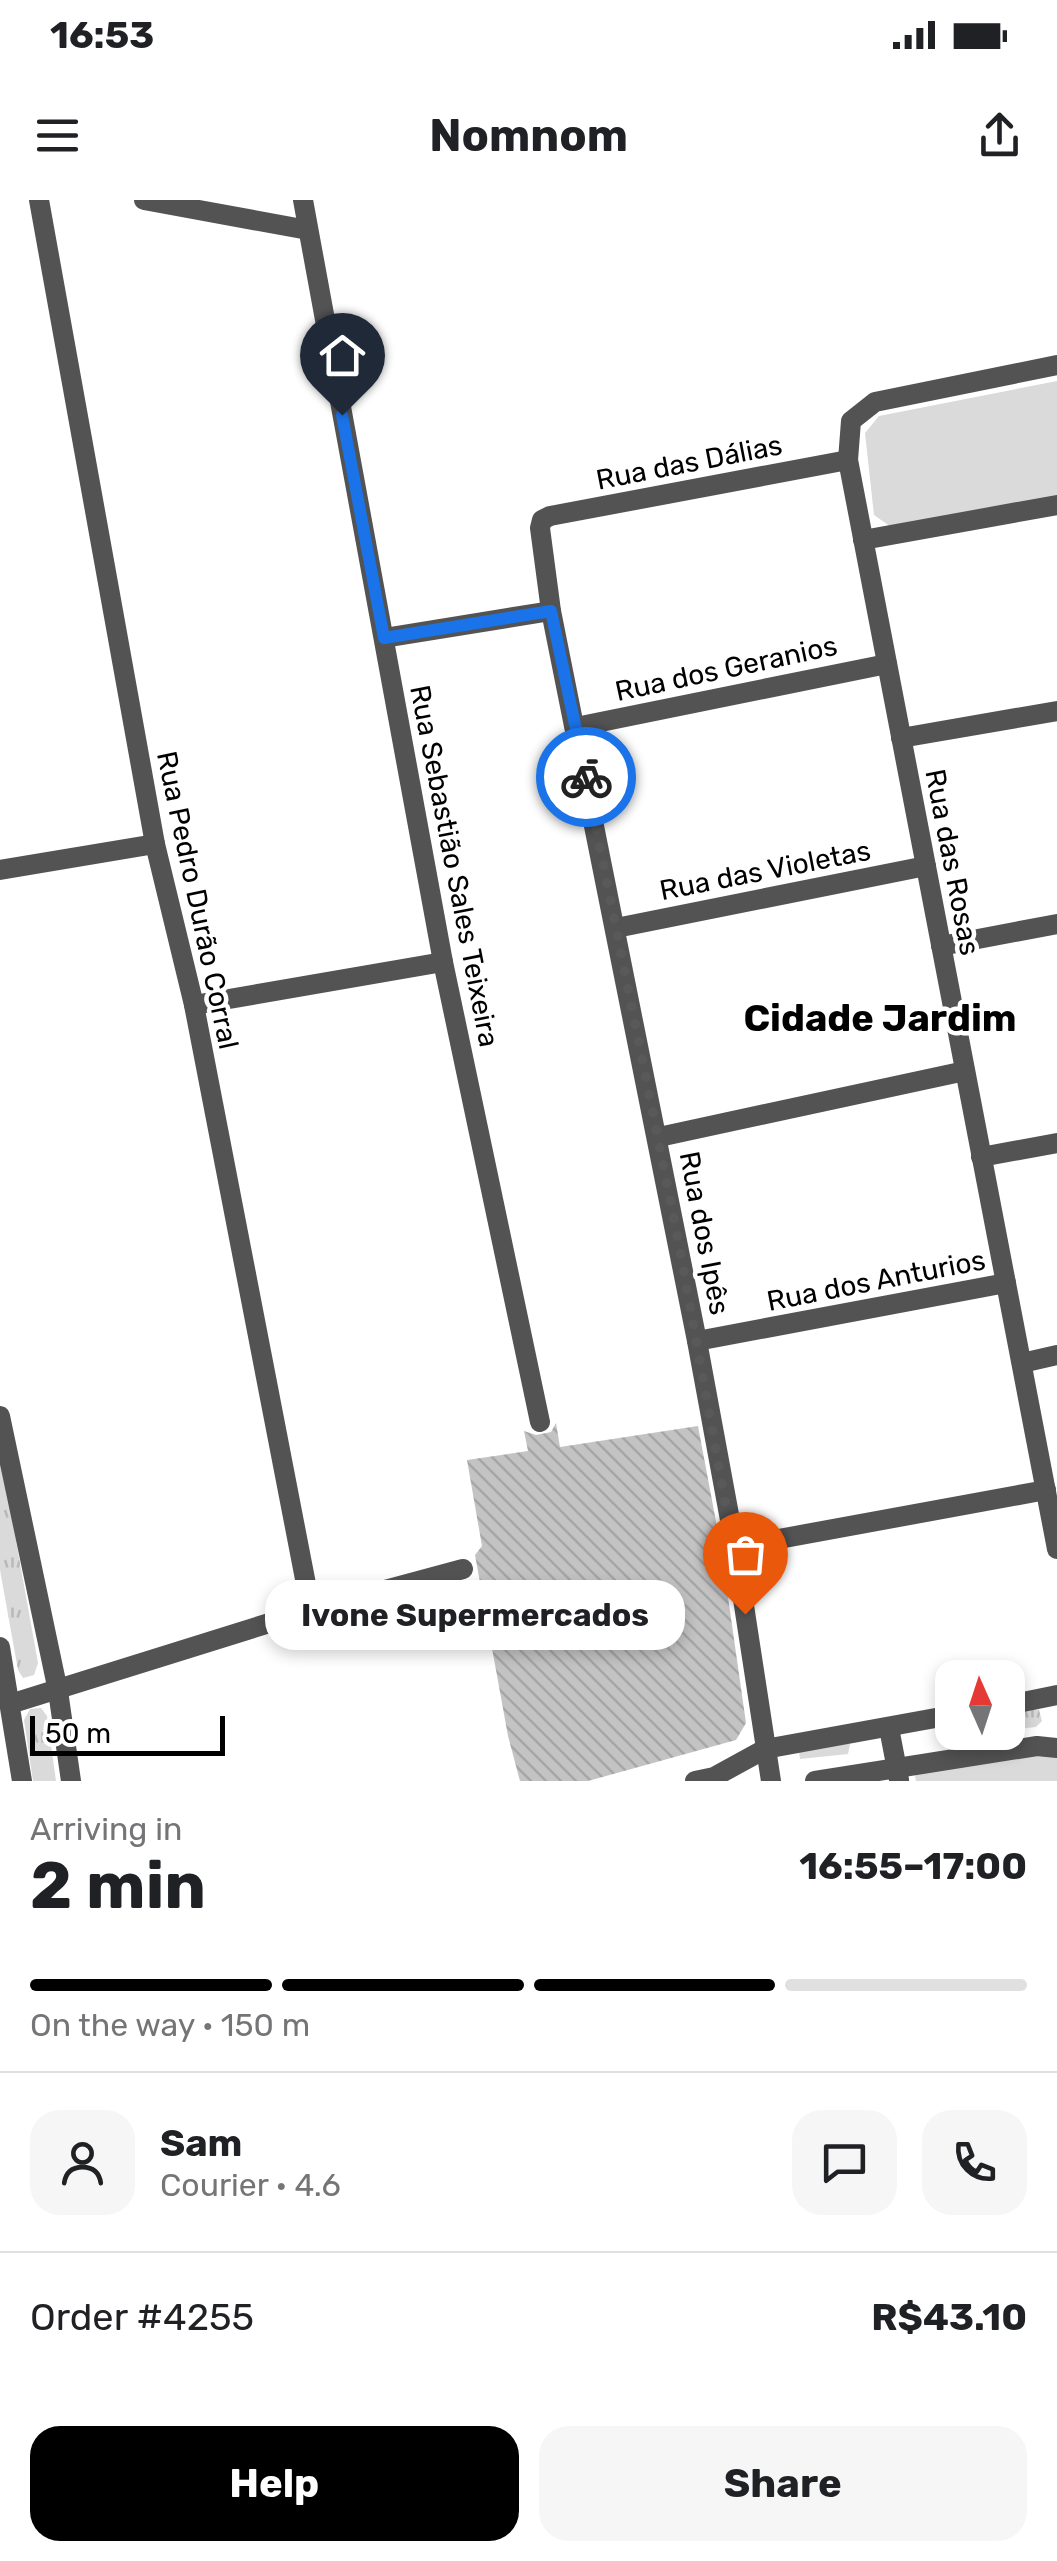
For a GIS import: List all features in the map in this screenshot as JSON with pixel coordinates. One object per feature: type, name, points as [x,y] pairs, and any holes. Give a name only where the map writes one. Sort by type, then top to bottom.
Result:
[{"type":"street","name":"Rua Pedro Durão Corral","points":[[38,200],[155,844],[194,1006],[311,1610]]},
{"type":"street","points":[[144,200],[308,230]]},
{"type":"street","name":"Rua Sebastião Sales Teixeira","points":[[304,200],[443,962],[540,1422]]},
{"type":"street","name":"Rua das Rosas","points":[[1057,365],[875,402],[850,421],[848,460],[1057,1549]]},
{"type":"street","name":"Rua das Dálias","points":[[542,520],[848,460]]},
{"type":"street","points":[[863,540],[1057,504]]},
{"type":"street","name":"Rua dos Ipês","points":[[542,520],[551,611],[697,1341],[735,1547],[771,1781]]},
{"type":"street","points":[[384,638],[551,611]]},
{"type":"street","name":"Rua dos Geranios","points":[[576,727],[887,664]]},
{"type":"street","points":[[901,738],[1057,711]]},
{"type":"street","points":[[0,870],[155,844]]},
{"type":"street","name":"Rua das Violetas","points":[[616,928],[926,866]]},
{"type":"street","points":[[941,946],[1057,924]]},
{"type":"street","points":[[194,1006],[443,962]]},
{"type":"street","points":[[658,1137],[965,1071]]},
{"type":"street","points":[[981,1156],[1057,1143]]},
{"type":"street","name":"Rua dos Anturios","points":[[697,1341],[1006,1284]]},
{"type":"street","points":[[1022,1363],[1057,1355]]},
{"type":"street","points":[[0,1416],[58,1691],[71,1781]]},
{"type":"street","points":[[735,1547],[1046,1490]]},
{"type":"street","points":[[10,1704],[311,1610],[463,1569]]},
{"type":"street","points":[[0,1646],[22,1781]]},
{"type":"street","points":[[1025,1702],[1057,1695]]},
{"type":"street","points":[[705,1779],[765,1749],[935,1719]]},
{"type":"street","points":[[890,1728],[898,1775]]},
{"type":"street","points":[[815,1781],[898,1775],[1037,1746],[1057,1748]]},
{"type":"street","points":[[705,1779],[736,1781]]},
{"type":"green space","points":[[1057,381],[1057,497],[891,527],[874,515],[865,433],[879,416]]},
{"type":"green space","points":[[0,1452],[38,1663],[34,1675],[23,1678],[18,1670],[0,1570]]},
{"type":"green space","points":[[41,1708],[47,1716],[56,1781],[33,1781],[24,1720],[30,1709]]},
{"type":"green space","points":[[1025,1709],[1039,1710],[1042,1721],[1036,1727],[1025,1728]]},
{"type":"green space","points":[[850,1744],[848,1754],[800,1759],[799,1752]]},
{"type":"green space","points":[[1025,1746],[1057,1758],[1057,1781],[916,1781],[924,1758],[1025,1750]]},
{"type":"building","points":[[556,1423],[560,1447],[698,1426],[721,1548],[746,1723],[736,1740],[588,1781],[520,1781],[475,1555],[482,1546],[467,1460],[528,1451],[524,1431],[536,1435],[551,1432]]},
{"type":"way so far","points":[[586,777],[678,1239],[745,1614]]},
{"type":"place","name":"Ivone Supermercados","points":[[745,1614]]},
{"type":"district","name":"Cidade Jardim","points":[[880,1018]]},
{"type":"route","points":[[342,415],[384,638],[551,611],[586,777]]}]
